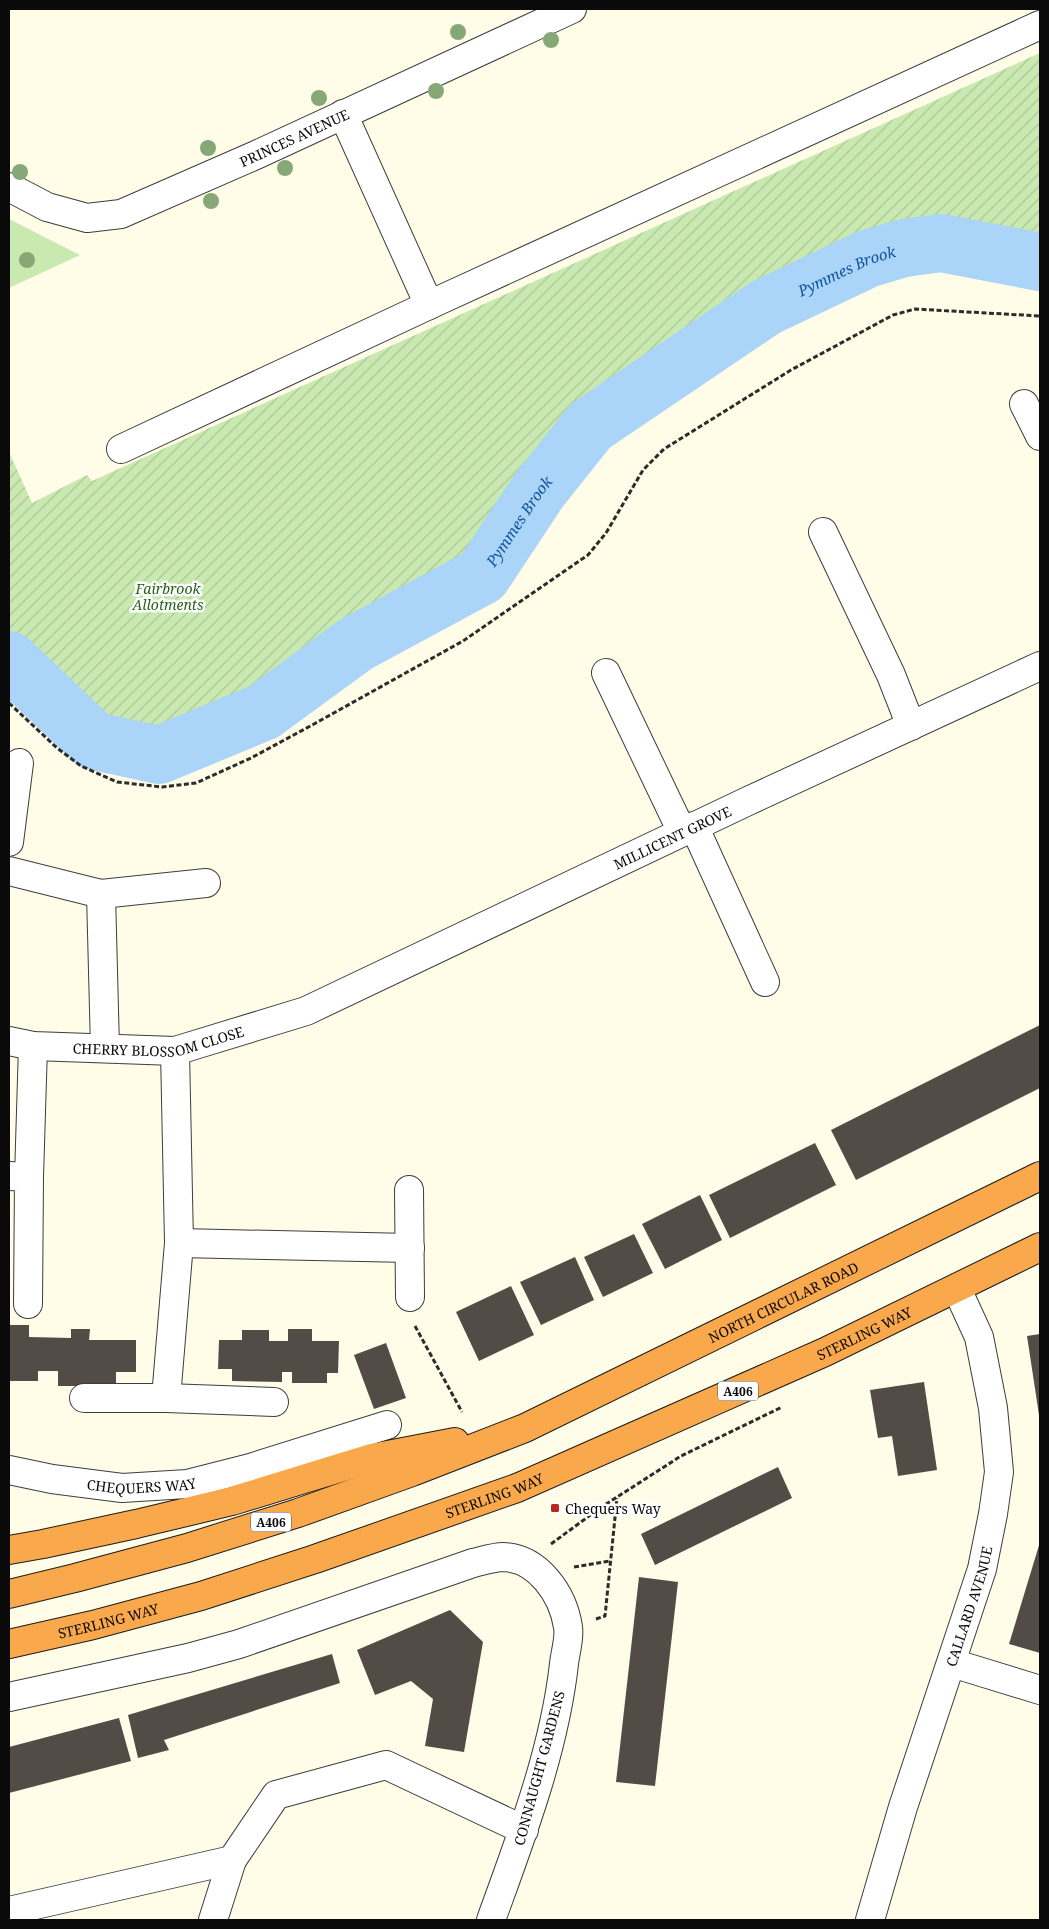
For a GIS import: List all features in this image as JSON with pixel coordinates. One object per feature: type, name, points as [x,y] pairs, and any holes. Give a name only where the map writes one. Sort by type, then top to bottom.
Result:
[{"type":"highway","name":"NORTH CIRCULAR ROAD","points":[[526,1428],[1040,1176]]},
{"type":"highway","name":"A406","points":[[957,1289],[1040,1247]]},
{"type":"highway","name":"STERLING WAY","points":[[9,1644],[93,1625],[201,1596],[315,1559],[517,1488],[825,1352],[957,1289]]},
{"type":"highway","name":"A406","points":[[9,1550],[136,1524],[232,1501],[372,1458],[526,1428]]},
{"type":"highway","name":"A406","points":[[9,1594],[178,1550],[298,1513],[526,1428]]},
{"type":"street","name":"PRINCES AVENUE","points":[[9,187],[47,207],[87,218],[121,214],[256,155],[572,9]]},
{"type":"street","points":[[121,449],[429,305],[1040,25]]},
{"type":"street","points":[[343,114],[429,305]]},
{"type":"street","points":[[1024,404],[1040,436]]},
{"type":"street","points":[[822,532],[891,675],[912,726]]},
{"type":"street","name":"MILLICENT GROVE","points":[[306,1011],[688,829],[1040,666]]},
{"type":"street","points":[[606,673],[688,829],[765,982]]},
{"type":"street","points":[[9,842],[19,763]]},
{"type":"street","points":[[9,872],[101,894],[206,884]]},
{"type":"street","points":[[101,894],[105,1048]]},
{"type":"street","name":"CHERRY BLOSSOM CLOSE","points":[[21,1044],[175,1051],[306,1011]]},
{"type":"street","points":[[21,1044],[19,1177],[28,1304]]},
{"type":"street","points":[[166,1398],[179,1243],[175,1051]]},
{"type":"street","points":[[409,1190],[410,1297]]},
{"type":"street","points":[[179,1243],[410,1248]]},
{"type":"street","name":"CALLARD AVENUE","points":[[870,1920],[903,1806],[982,1569],[999,1472],[993,1408],[979,1337],[957,1289]]},
{"type":"street","points":[[84,1398],[166,1398],[274,1402]]},
{"type":"street","name":"CHEQUERS WAY","points":[[9,1470],[52,1479],[122,1488],[187,1484],[250,1468],[387,1425]]},
{"type":"street","points":[[9,1697],[188,1658],[239,1644],[473,1563],[503,1557],[530,1564]]},
{"type":"street","name":"CONNAUGHT GARDENS","points":[[491,1920],[524,1830],[559,1704],[568,1628],[550,1582],[530,1564]]},
{"type":"street","points":[[952,1663],[1040,1690]]},
{"type":"street","points":[[213,1920],[232,1860],[276,1795],[386,1765],[524,1830]]},
{"type":"street","points":[[9,1911],[232,1860]]},
{"type":"path","points":[[9,703],[57,748],[81,766],[117,782],[162,787],[196,783],[250,758],[314,724],[463,641],[588,555],[606,533],[643,470],[664,449],[791,370],[893,315],[915,309],[1040,316]]},
{"type":"path","points":[[410,1297],[410,1306],[416,1330],[459,1406],[480,1437]]},
{"type":"path","points":[[530,1564],[544,1549],[617,1497],[681,1456],[787,1405]]},
{"type":"path","points":[[568,1628],[605,1616],[617,1497]]},
{"type":"green space","name":"Fairbrook Allotments","points":[[1040,53],[1040,248],[941,230],[902,232],[862,247],[769,290],[572,424],[479,561],[207,732],[168,742],[133,740],[105,729],[80,707],[46,663],[9,635],[9,452],[32,503],[87,475],[92,481]]},
{"type":"green space","points":[[9,219],[80,255],[9,288]]},
{"type":"building","points":[[1040,1025],[1040,1088],[856,1180],[831,1130]]},
{"type":"building","points":[[815,1143],[836,1185],[730,1238],[709,1195]]},
{"type":"building","points":[[700,1195],[722,1240],[665,1269],[642,1224]]},
{"type":"building","points":[[634,1234],[653,1273],[603,1297],[584,1257]]},
{"type":"building","points":[[575,1257],[594,1300],[541,1325],[520,1282]]},
{"type":"building","points":[[511,1286],[534,1335],[479,1361],[456,1312]]},
{"type":"building","points":[[9,1325],[29,1325],[29,1337],[71,1338],[71,1329],[90,1329],[89,1340],[136,1340],[136,1372],[116,1372],[116,1386],[58,1386],[58,1371],[38,1371],[38,1381],[9,1381]]},
{"type":"building","points":[[288,1329],[312,1329],[312,1341],[339,1341],[338,1373],[327,1373],[327,1383],[292,1383],[292,1372],[282,1372],[282,1382],[232,1381],[232,1369],[218,1369],[219,1340],[242,1340],[242,1330],[269,1330],[269,1341],[288,1341]]},
{"type":"building","points":[[1040,1334],[1040,1415],[1039,1415],[1027,1336]]},
{"type":"building","points":[[386,1343],[406,1398],[374,1409],[354,1355]]},
{"type":"building","points":[[924,1382],[937,1470],[898,1476],[892,1436],[878,1438],[870,1390]]},
{"type":"building","points":[[778,1467],[792,1498],[655,1565],[641,1534]]},
{"type":"building","points":[[1040,1542],[1040,1653],[1009,1644]]},
{"type":"building","points":[[639,1577],[678,1582],[655,1786],[616,1782]]},
{"type":"building","points":[[450,1610],[483,1642],[464,1752],[425,1746],[433,1699],[411,1681],[375,1695],[357,1650]]},
{"type":"building","points":[[332,1654],[340,1683],[164,1740],[169,1750],[138,1758],[128,1715]]},
{"type":"building","points":[[119,1718],[131,1761],[9,1793],[9,1747]]},
{"type":"waterway","name":"Pymmes Brook","points":[[9,660],[94,741],[159,755],[263,712],[356,644],[482,576],[539,490],[590,426],[766,307],[867,259],[904,248],[941,243],[1040,262]]},
{"type":"place","name":"Chequers Way","points":[[555,1508]]}]
